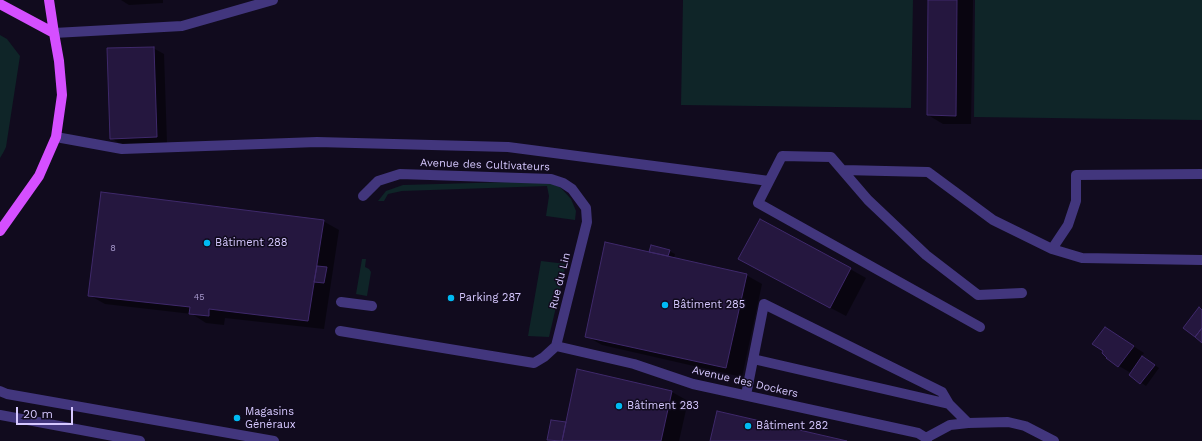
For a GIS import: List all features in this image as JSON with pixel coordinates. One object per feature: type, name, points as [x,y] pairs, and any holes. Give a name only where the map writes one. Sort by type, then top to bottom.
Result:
[{"type":"main road","points":[[0,231],[39,176],[56,137],[62,95],[60,61],[49,0]]},
{"type":"main road","points":[[0,4],[54,33]]},
{"type":"street","points":[[54,33],[182,26],[273,0]]},
{"type":"street","points":[[56,137],[122,149],[317,142],[508,147],[769,181]]},
{"type":"street","points":[[980,327],[758,203],[782,156],[831,157],[868,200],[926,255],[978,295],[1022,293]]},
{"type":"street","points":[[843,170],[928,172],[993,220],[1052,249],[1082,258],[1202,260]]},
{"type":"street","name":"Avenue des Cultivateurs","points":[[363,196],[378,181],[400,174],[552,179],[563,183],[572,189],[586,208],[587,222]]},
{"type":"street","points":[[1052,249],[1068,225],[1076,201],[1076,175],[1202,174]]},
{"type":"street","name":"Rue du Lin","points":[[556,346],[587,222]]},
{"type":"street","points":[[341,302],[372,306]]},
{"type":"street","points":[[746,395],[764,304],[942,392],[949,404],[968,422]]},
{"type":"street","points":[[340,331],[534,363],[544,357],[556,346]]},
{"type":"street","name":"Avenue des Dockers","points":[[556,346],[634,364],[693,384],[903,429],[918,433],[927,439]]},
{"type":"street","points":[[753,359],[949,404]]},
{"type":"street","points":[[0,391],[7,394],[274,441]]},
{"type":"street","points":[[0,415],[140,441]]},
{"type":"street","points":[[927,439],[950,425],[968,422],[1008,422],[1025,426],[1054,441]]},
{"type":"green space","points":[[683,0],[913,0],[911,108],[681,105]]},
{"type":"green space","points":[[975,0],[1202,0],[1202,120],[974,117]]},
{"type":"green space","points":[[0,35],[7,39],[20,56],[6,147],[0,158]]},
{"type":"green space","points":[[547,181],[561,188],[571,199],[576,211],[575,220],[546,216],[549,196],[547,186],[402,191],[388,194],[384,201],[378,201],[386,191],[403,185]]},
{"type":"green space","points":[[362,259],[366,259],[365,267],[371,272],[367,296],[356,294]]},
{"type":"green space","points":[[541,261],[566,264],[549,337],[528,336]]},
{"type":"building","points":[[928,0],[957,0],[956,116],[927,115]]},
{"type":"building","points":[[154,47],[157,137],[110,139],[107,48]]},
{"type":"building","name":"Bâtiment 288","points":[[101,192],[324,220],[308,321],[209,309],[209,316],[189,314],[190,307],[88,296]]},
{"type":"building","points":[[760,219],[851,268],[830,308],[738,259]]},
{"type":"building","name":"Bâtiment 285","points":[[605,242],[747,274],[726,368],[585,337]]},
{"type":"building","points":[[651,245],[670,250],[668,256],[649,252]]},
{"type":"building","points":[[317,266],[327,267],[324,283],[314,282]]},
{"type":"building","points":[[1199,307],[1202,310],[1202,328],[1195,337],[1183,328]]},
{"type":"building","points":[[1105,327],[1134,346],[1118,367],[1106,358],[1102,353],[1103,351],[1092,344]]},
{"type":"building","points":[[1202,328],[1202,343],[1195,337]]},
{"type":"building","points":[[1142,356],[1155,365],[1140,384],[1129,375]]},
{"type":"building","name":"Bâtiment 283","points":[[577,369],[672,391],[661,441],[562,441]]},
{"type":"building","name":"Bâtiment 282","points":[[717,411],[847,441],[710,441]]},
{"type":"building","points":[[551,420],[566,422],[562,441],[547,440]]},
{"type":"place","name":"Bâtiment 288","points":[[207,243]]},
{"type":"place","name":"Parking 287","points":[[451,298]]},
{"type":"place","name":"Bâtiment 285","points":[[665,305]]},
{"type":"place","name":"Bâtiment 283","points":[[619,406]]},
{"type":"place","name":"Magasins Généraux","points":[[237,418]]},
{"type":"place","name":"Bâtiment 282","points":[[748,426]]}]
